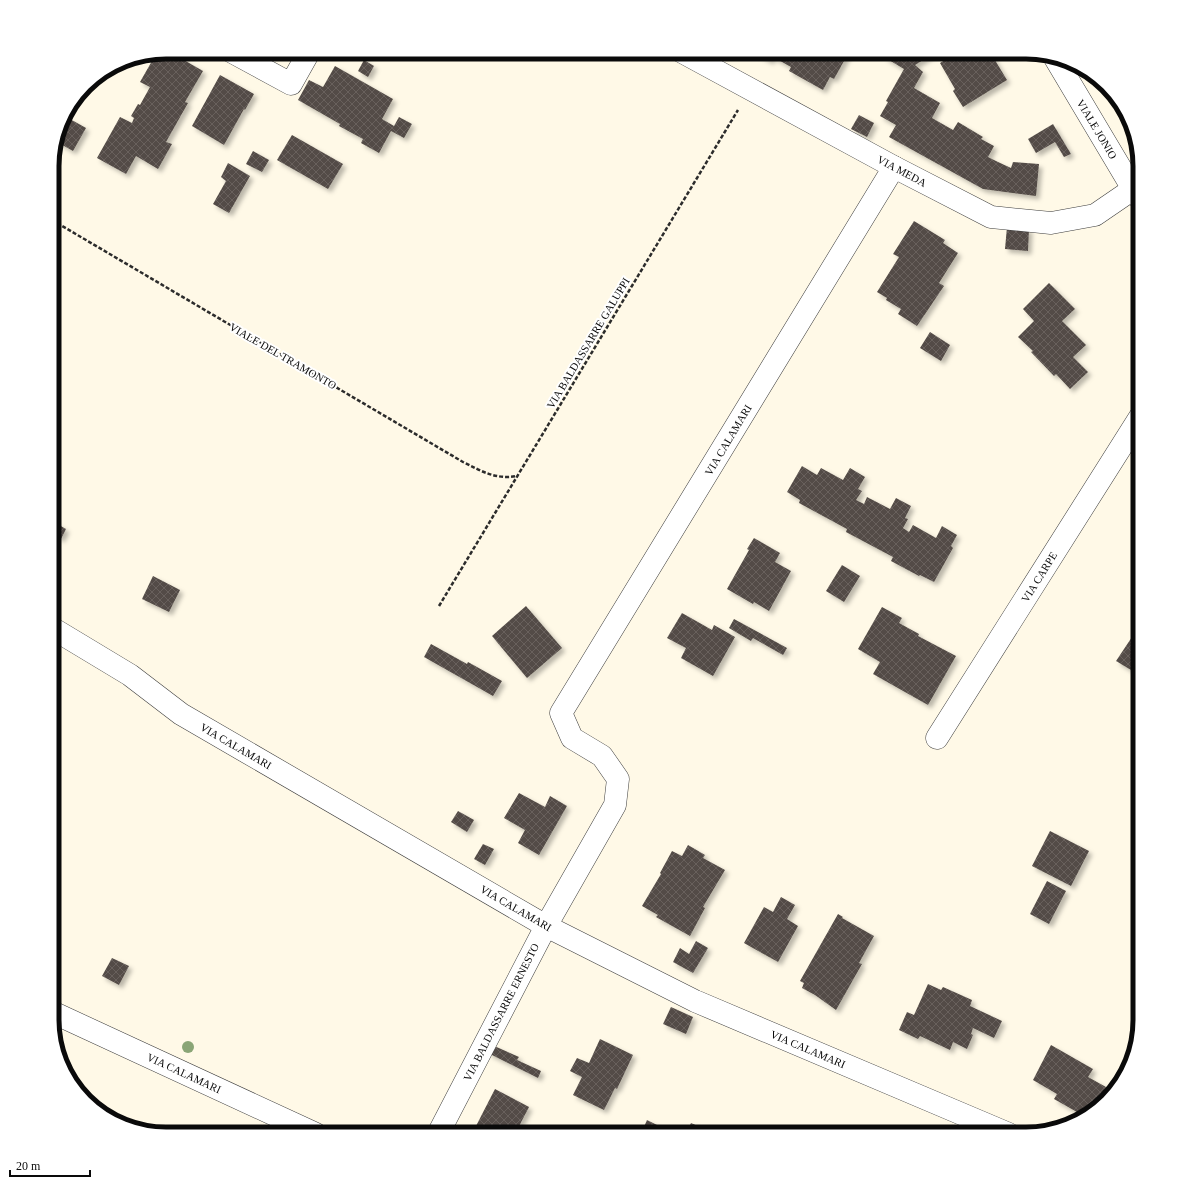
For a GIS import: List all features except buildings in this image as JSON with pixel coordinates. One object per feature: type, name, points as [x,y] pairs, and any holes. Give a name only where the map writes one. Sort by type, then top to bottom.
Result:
[{"type":"street","points":[[245,59],[291,84],[305,59]]},
{"type":"street","name":"VIA MEDA","points":[[695,59],[894,167],[991,217],[1051,223],[1095,215],[1133,196]]},
{"type":"street","name":"VIALE JONIO","points":[[1059,65],[1133,187]]},
{"type":"street","name":"VIA CALAMARI","points":[[561,713],[894,167]]},
{"type":"street","name":"VIA CARPE","points":[[937,738],[1133,427]]},
{"type":"street","name":"VIA CALAMARI","points":[[59,632],[130,675],[181,714],[546,926],[695,1001],[992,1127]]},
{"type":"street","name":"VIA BALDASSARRE ERNESTO","points":[[442,1127],[546,926],[615,805],[618,779],[602,756],[572,738],[561,713]]},
{"type":"street","name":"VIA CALAMARI","points":[[59,1015],[301,1127]]},
{"type":"path","name":"VIA BALDASSARRE GALUPPI","points":[[439,606],[751,89]]},
{"type":"path","name":"VIALE DEL TRAMONTO","points":[[59,224],[463,462],[487,474],[508,478],[518,476]]}]
